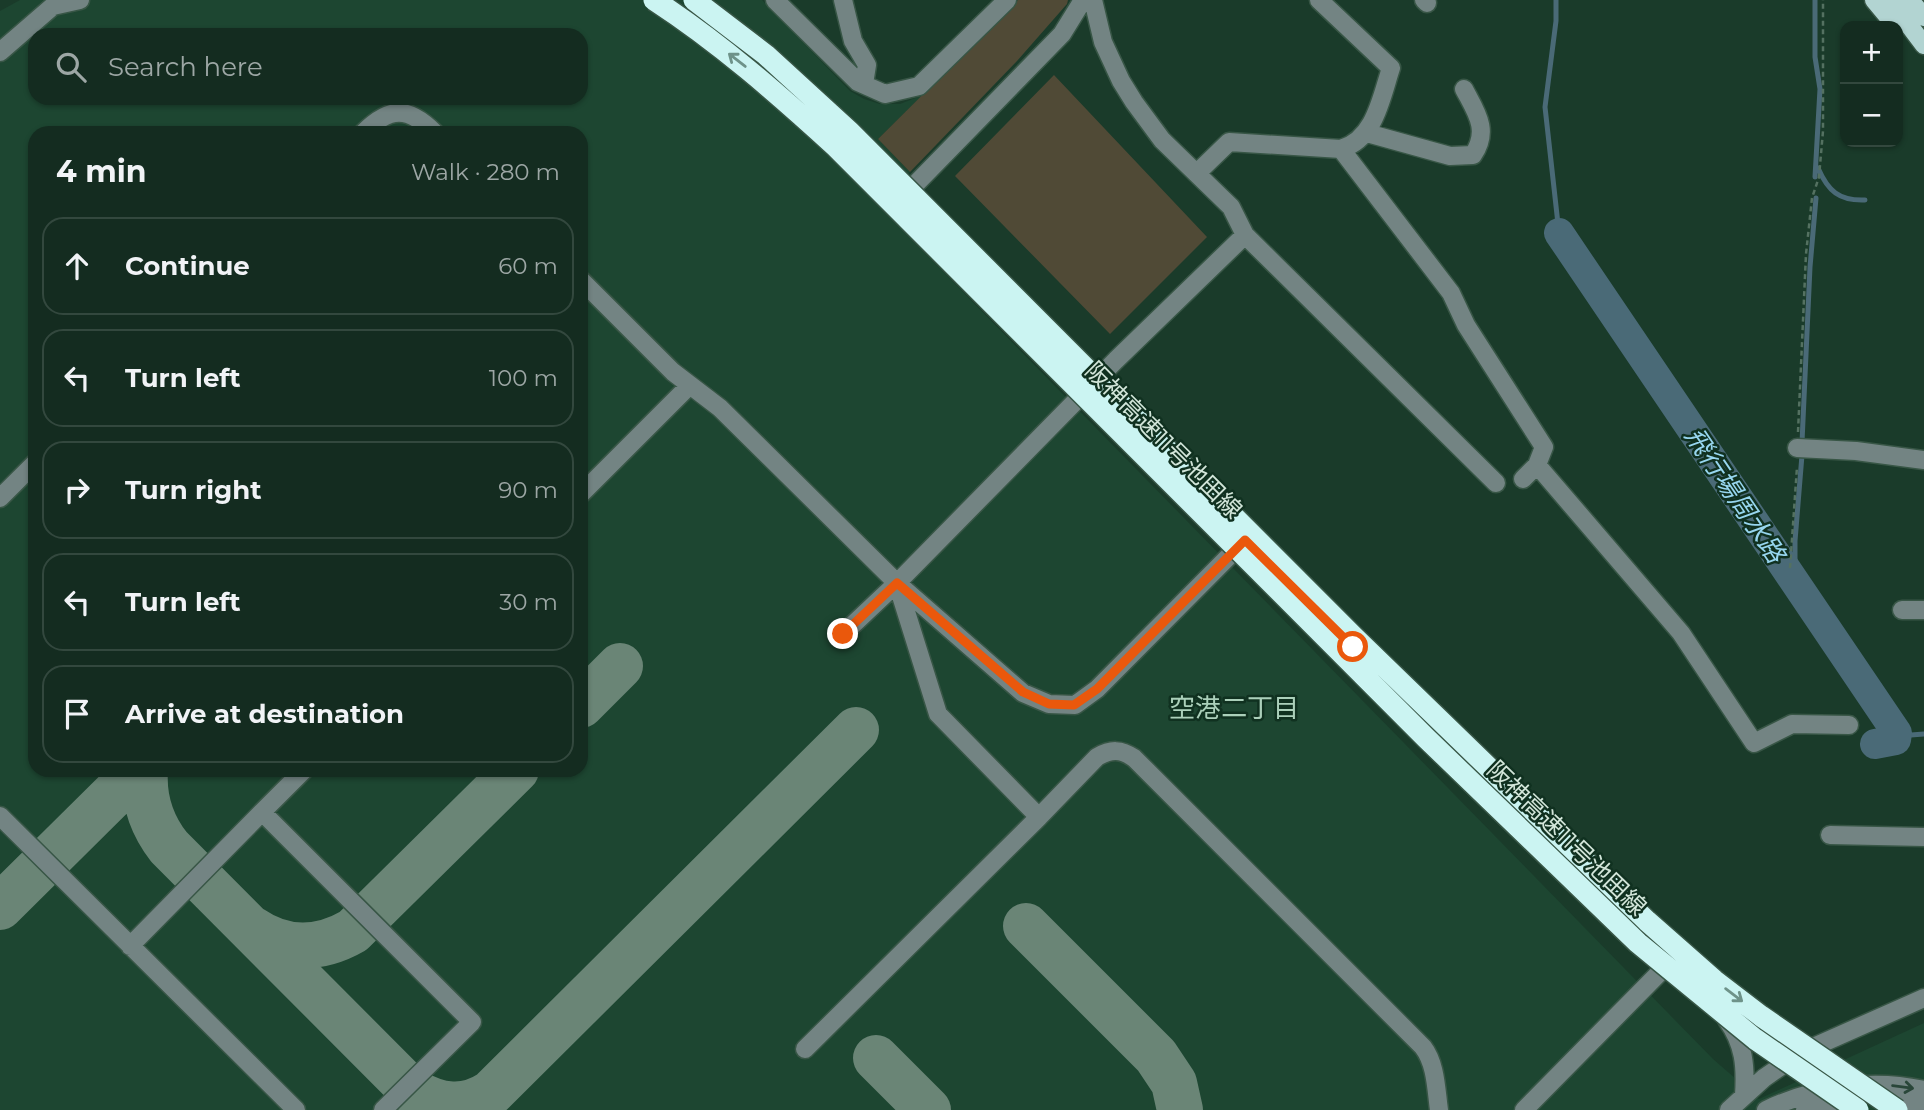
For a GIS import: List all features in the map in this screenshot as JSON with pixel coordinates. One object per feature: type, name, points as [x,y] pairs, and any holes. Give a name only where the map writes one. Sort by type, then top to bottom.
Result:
[{"type":"highway","name":"阪神高速11号池田線","points":[[654,0],[709,37],[752,71],[836,147],[1426,738],[1637,943],[1755,1039],[1857,1110]]},
{"type":"highway","name":"阪神高速11号池田線","points":[[694,0],[765,55],[849,131],[1353,636],[1647,921],[1714,980],[1752,1009],[1897,1110]]},
{"type":"main road","points":[[1874,0],[1892,21]]},
{"type":"main road","points":[[1890,0],[1924,45]]},
{"type":"main road","points":[[1910,0],[1924,17]]},
{"type":"main road","points":[[1903,34],[1924,58]]},
{"type":"street","points":[[0,52],[53,6],[80,0]]},
{"type":"street","points":[[703,0],[1090,387],[1719,1008],[1788,1061],[1833,1088]]},
{"type":"street","points":[[775,0],[858,82],[886,94],[919,86],[1007,0]]},
{"type":"street","points":[[842,0],[853,41],[867,65],[863,85]]},
{"type":"street","points":[[902,198],[1062,34],[1083,0]]},
{"type":"street","points":[[1093,0],[1098,29],[1121,81],[1162,140],[1231,207],[1245,234],[1496,483]]},
{"type":"street","points":[[1196,173],[1229,142],[1341,149],[1355,143],[1367,133],[1391,68],[1319,0]]},
{"type":"street","points":[[1367,133],[1450,156],[1473,155],[1480,145],[1481,121],[1464,89]]},
{"type":"street","points":[[371,126],[377,120],[393,114],[409,113],[428,126]]},
{"type":"street","points":[[1341,149],[1451,293],[1466,325],[1544,447],[1537,465],[1523,479]]},
{"type":"street","points":[[843,634],[1245,234]]},
{"type":"street","points":[[588,287],[673,372],[720,408],[897,583],[1023,692],[1049,704],[1074,705],[1097,689],[1245,540]]},
{"type":"street","points":[[588,487],[690,385]]},
{"type":"street","points":[[1797,448],[1856,451],[1924,460]]},
{"type":"street","points":[[1537,465],[1681,633],[1754,743],[1792,724],[1849,725]]},
{"type":"street","points":[[0,498],[28,470]]},
{"type":"street","points":[[897,583],[938,714],[1039,817]]},
{"type":"street","points":[[1902,610],[1924,610]]},
{"type":"street","points":[[805,1049],[1097,757],[1107,751],[1125,751],[1423,1047],[1429,1055],[1433,1069],[1439,1110]]},
{"type":"street","points":[[130,946],[297,777]]},
{"type":"street","points":[[262,812],[472,1022],[383,1110]]},
{"type":"street","points":[[0,816],[296,1110]]},
{"type":"street","points":[[1830,835],[1924,837]]},
{"type":"street","points":[[1524,1110],[1671,961]]},
{"type":"street","points":[[1729,1110],[1788,1061],[1808,1049],[1924,998]]},
{"type":"street","points":[[1719,1008],[1736,1032],[1744,1053],[1744,1095]]},
{"type":"street","points":[[1766,1110],[1797,1097],[1833,1088],[1876,1084],[1924,1090]]},
{"type":"street","points":[[1805,1110],[1855,1100],[1892,1100],[1924,1106]]},
{"type":"path","points":[[1790,568],[1806,254],[1812,198],[1819,177],[1823,131],[1823,0]]},
{"type":"shaded area","points":[[20,0],[762,0],[850,91],[880,104],[900,104],[923,95],[878,139],[910,172],[878,205],[1713,1059],[1759,1099],[1924,1023],[1924,1110],[0,1110],[0,11]]},
{"type":"shaded area","points":[[1018,0],[1068,0],[1017,61],[910,172],[878,139]]},
{"type":"shaded area","points":[[1054,75],[1207,237],[1110,334],[955,176]]},
{"type":"waterway","points":[[1556,0],[1556,21],[1545,107],[1559,233]]},
{"type":"waterway","points":[[1815,0],[1815,57],[1820,89],[1815,177]]},
{"type":"waterway","points":[[1818,168],[1826,183],[1836,193],[1848,199],[1865,200]]},
{"type":"waterway","points":[[1802,442],[1816,198]]},
{"type":"waterway","name":"飛行場周水路","points":[[1559,233],[1897,733],[1896,740],[1875,744]]},
{"type":"waterway","points":[[1795,582],[1795,541],[1802,455]]},
{"type":"waterway","points":[[1898,736],[1924,734]]},
{"type":"taxiway","points":[[588,698],[620,666]]},
{"type":"taxiway","points":[[413,1091],[432,1100],[452,1104],[472,1102],[491,1093],[856,730]]},
{"type":"taxiway","points":[[0,907],[128,777]]},
{"type":"taxiway","points":[[145,777],[150,811],[157,829],[169,847],[431,1110]]},
{"type":"taxiway","points":[[252,929],[277,941],[302,945],[328,942],[353,931],[509,777]]},
{"type":"taxiway","points":[[1026,926],[1156,1056],[1174,1083],[1180,1110]]},
{"type":"taxiway","points":[[876,1058],[928,1110]]},
{"type":"district","name":"空港二丁目","points":[[1234,708]]},
{"type":"route","points":[[843,634],[897,583],[1023,692],[1049,704],[1074,705],[1097,689],[1245,540],[1353,647]]}]
